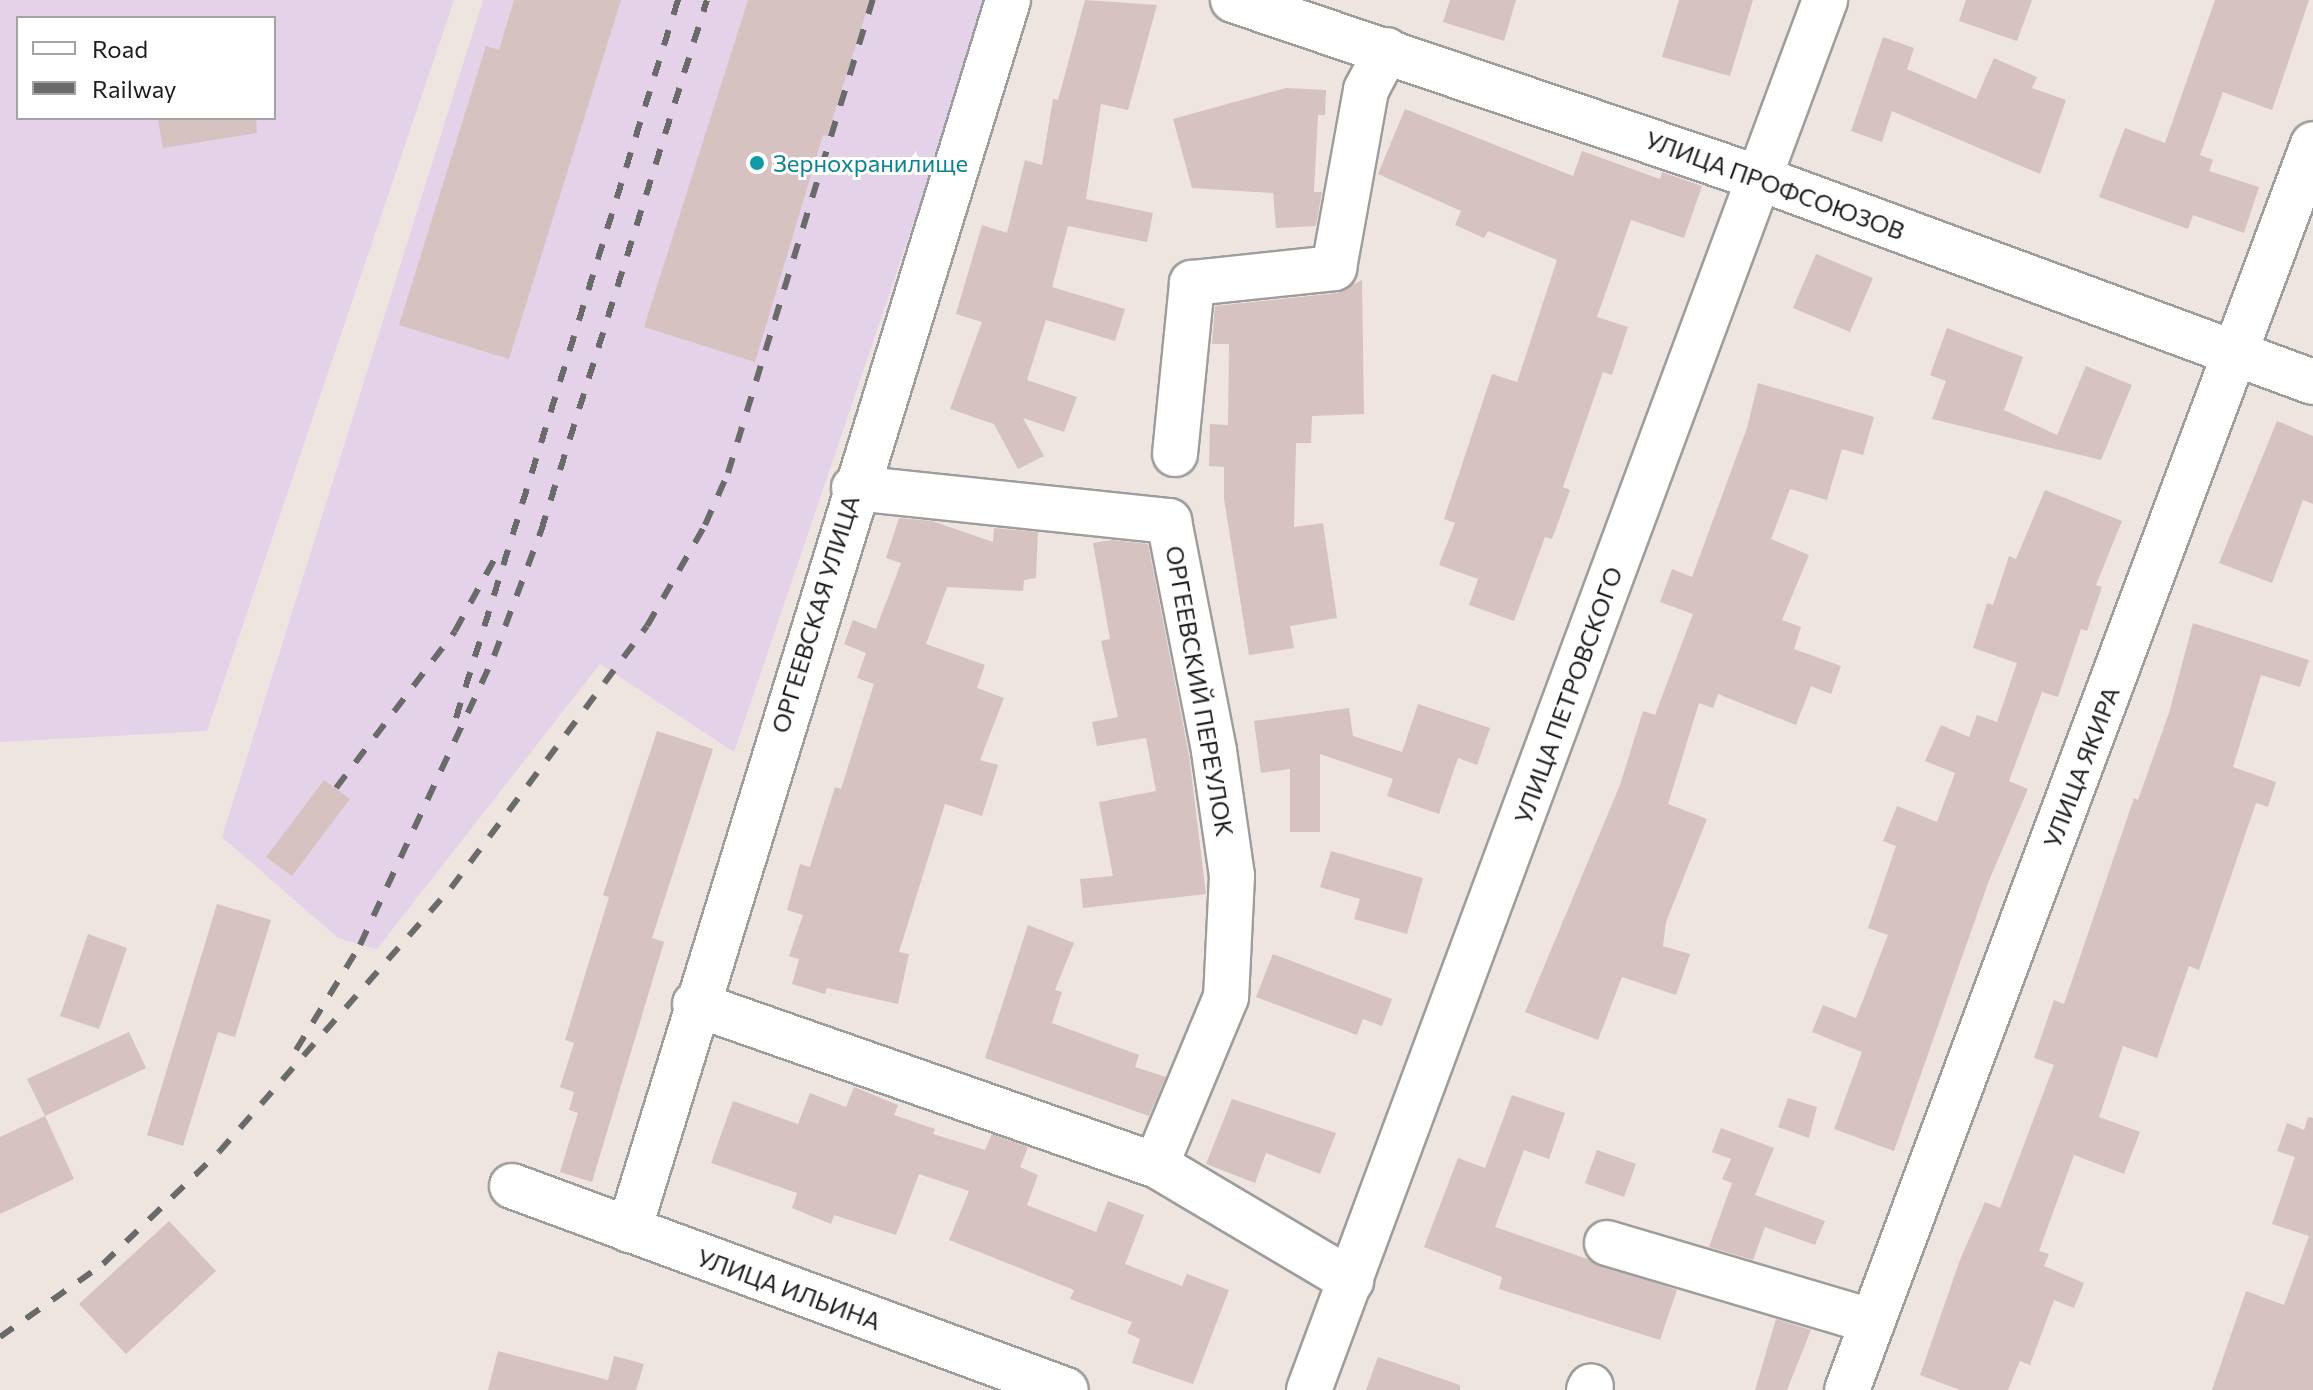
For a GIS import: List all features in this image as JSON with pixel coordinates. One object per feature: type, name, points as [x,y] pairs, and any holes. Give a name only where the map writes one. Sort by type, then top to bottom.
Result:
[{"type":"street","name":"ОРГЕЕВСКАЯ УЛИЦА","points":[[629,1230],[695,1004],[1008,0]]},
{"type":"street","name":"УЛИЦА ПРОФСОЮЗОВ","points":[[1233,0],[1759,178],[2313,382]]},
{"type":"street","name":"УЛИЦА ПЕТРОВСКОГО","points":[[1309,1390],[1825,0]]},
{"type":"street","points":[[1175,454],[1192,283],[1334,268],[1366,90],[1387,50]]},
{"type":"street","name":"УЛИЦА ЯКИРА","points":[[1847,1390],[2313,144]]},
{"type":"street","name":"ОРГЕЕВСКИЙ ПЕРЕУЛОК","points":[[854,488],[1169,521],[1214,751],[1232,876],[1226,997],[1156,1165]]},
{"type":"street","points":[[695,1004],[1156,1165],[1351,1281]]},
{"type":"street","name":"УЛИЦА ИЛЬИНА","points":[[512,1186],[1066,1390]]},
{"type":"street","points":[[1607,1243],[1873,1322]]},
{"type":"shaded area","points":[[0,0],[454,0],[207,731],[0,742]]},
{"type":"shaded area","points":[[483,0],[989,0],[734,752],[600,664],[377,949],[338,938],[222,837]]},
{"type":"building","points":[[514,0],[621,0],[509,359],[399,325],[486,46],[499,50]]},
{"type":"building","name":"Зернохранилище","points":[[748,0],[870,0],[827,136],[823,135],[755,362],[644,327]]},
{"type":"building","points":[[1085,0],[1157,5],[1128,110],[1101,104],[1086,199],[1153,213],[1147,242],[1068,226],[1052,287],[1125,309],[1115,341],[1046,320],[1027,380],[1077,397],[1064,432],[1023,418],[1044,456],[1018,469],[994,424],[950,409],[982,322],[956,314],[982,225],[1007,233],[1025,160],[1042,165],[1053,99],[1058,100]]},
{"type":"building","points":[[1450,0],[1516,0],[1504,41],[1443,22]]},
{"type":"building","points":[[1679,0],[1753,0],[1730,76],[1662,57]]},
{"type":"building","points":[[1966,0],[2032,0],[2017,41],[1959,21]]},
{"type":"building","points":[[2215,0],[2309,0],[2272,110],[2223,92],[2200,155],[2213,160],[2209,171],[2259,187],[2244,233],[2193,215],[2188,229],[2099,197],[2125,128],[2165,143]]},
{"type":"building","points":[[1883,37],[1914,48],[1907,69],[1976,99],[1994,58],[2037,77],[2032,88],[2066,100],[2040,174],[1892,111],[1882,142],[1851,131]]},
{"type":"building","points":[[1286,88],[1326,90],[1325,115],[1318,115],[1314,192],[1322,192],[1316,226],[1276,228],[1273,193],[1192,188],[1173,119]]},
{"type":"building","points":[[1405,109],[1573,176],[1582,151],[1660,179],[1662,172],[1702,186],[1684,238],[1631,220],[1597,317],[1628,327],[1612,375],[1603,372],[1563,487],[1570,490],[1552,539],[1545,537],[1514,621],[1469,605],[1478,579],[1439,565],[1455,523],[1444,519],[1492,374],[1517,382],[1557,260],[1488,231],[1484,238],[1455,225],[1461,211],[1378,174]]},
{"type":"building","points":[[158,120],[256,120],[257,133],[163,148]]},
{"type":"building","points":[[1816,254],[1873,278],[1850,332],[1793,308]]},
{"type":"building","points":[[1362,280],[1364,414],[1312,416],[1311,443],[1296,443],[1294,527],[1323,523],[1337,618],[1290,626],[1294,648],[1249,655],[1224,499],[1224,467],[1209,466],[1210,424],[1228,425],[1229,344],[1212,344],[1215,306],[1337,293]]},
{"type":"building","points":[[1947,328],[2023,357],[2004,410],[2057,435],[2086,366],[2132,385],[2101,460],[1932,419],[1946,381],[1930,375]]},
{"type":"building","points":[[1758,383],[1874,417],[1863,455],[1842,449],[1827,500],[1790,489],[1771,539],[1809,555],[1782,620],[1801,627],[1794,649],[1841,666],[1831,694],[1811,686],[1796,725],[1718,694],[1713,708],[1699,703],[1668,804],[1707,819],[1666,922],[1663,946],[1690,954],[1676,995],[1622,977],[1598,1040],[1525,1012],[1620,785],[1643,711],[1655,715],[1693,614],[1660,602],[1672,569],[1692,577],[1747,428]]},
{"type":"building","points":[[2277,421],[2313,436],[2313,504],[2303,500],[2272,583],[2219,563]]},
{"type":"building","points":[[2045,490],[2122,521],[2096,585],[2102,587],[2087,631],[2081,629],[2058,697],[2042,692],[2009,781],[2028,789],[1988,883],[1894,1151],[1834,1129],[1862,1052],[1812,1032],[1823,1005],[1856,1018],[1888,935],[1868,928],[1896,846],[1883,841],[1897,806],[1937,822],[1955,773],[1925,761],[1941,725],[1969,737],[1977,715],[1997,722],[2017,663],[1973,648],[1987,603],[1993,605],[2009,556],[2016,559]]},
{"type":"building","points":[[899,518],[932,521],[993,542],[994,528],[1038,532],[1036,578],[1024,580],[1023,591],[947,587],[926,644],[985,665],[977,688],[1004,698],[980,760],[998,765],[982,816],[945,804],[899,952],[909,954],[898,1004],[827,988],[825,994],[792,984],[799,959],[789,956],[803,915],[787,910],[800,864],[810,867],[835,787],[841,789],[874,684],[857,678],[866,653],[844,644],[853,620],[876,629],[901,563],[886,558]]},
{"type":"building","points":[[1112,540],[1148,544],[1189,755],[1206,894],[1083,908],[1080,879],[1113,876],[1099,802],[1156,791],[1146,738],[1097,746],[1092,722],[1118,717],[1101,641],[1110,639],[1093,543]]},
{"type":"building","points":[[2193,623],[2309,660],[2300,687],[2261,675],[2233,767],[2276,782],[2268,807],[2256,803],[2199,970],[2189,966],[2157,1058],[2123,1046],[2099,1117],[2140,1132],[2124,1174],[2074,1155],[2039,1251],[2049,1254],[2044,1266],[2084,1283],[2074,1308],[2054,1300],[2030,1365],[2020,1361],[2008,1390],[1960,1390],[1920,1375],[1960,1260],[1985,1202],[2000,1208],[2054,1065],[2034,1058],[2054,1000],[2064,1004],[2134,798],[2138,800],[2169,713]]},
{"type":"building","points":[[1418,704],[1490,728],[1477,765],[1458,758],[1439,814],[1387,796],[1393,779],[1320,754],[1320,832],[1290,832],[1290,769],[1261,773],[1254,721],[1349,708],[1353,736],[1402,752]]},
{"type":"building","points":[[657,731],[713,749],[652,938],[664,942],[592,1182],[560,1172],[578,1113],[569,1110],[574,1092],[560,1087],[574,1043],[565,1040],[609,897],[603,895]]},
{"type":"building","points":[[324,780],[350,799],[292,876],[266,857]]},
{"type":"building","points":[[1331,851],[1423,878],[1407,934],[1354,919],[1360,899],[1320,887]]},
{"type":"building","points":[[217,904],[271,920],[235,1037],[218,1032],[183,1146],[147,1135]]},
{"type":"building","points":[[1028,925],[1074,943],[1055,990],[1062,992],[1052,1023],[1139,1055],[1135,1067],[1166,1077],[1149,1116],[985,1058]]},
{"type":"building","points":[[88,934],[127,948],[99,1029],[60,1016]]},
{"type":"building","points":[[1273,954],[1392,999],[1382,1026],[1363,1019],[1357,1035],[1256,997]]},
{"type":"building","points":[[129,1032],[146,1068],[45,1116],[27,1079]]},
{"type":"building","points":[[854,1087],[898,1105],[894,1115],[935,1129],[933,1134],[985,1150],[992,1134],[1028,1147],[1020,1167],[1038,1175],[1027,1205],[1096,1232],[1108,1201],[1144,1215],[1125,1264],[1182,1286],[1187,1274],[1229,1290],[1193,1384],[1132,1363],[1140,1339],[1127,1333],[1132,1322],[1070,1299],[1074,1290],[949,1240],[969,1191],[919,1174],[896,1235],[834,1215],[831,1224],[792,1208],[797,1193],[711,1163],[733,1101],[798,1124],[810,1093],[846,1107]]},
{"type":"building","points":[[1512,1095],[1565,1113],[1549,1159],[1524,1150],[1495,1227],[1677,1290],[1660,1340],[1499,1289],[1502,1277],[1424,1247],[1458,1158],[1485,1168]]},
{"type":"building","points":[[1788,1098],[1817,1107],[1809,1138],[1778,1127]]},
{"type":"building","points":[[1232,1099],[1336,1133],[1320,1174],[1266,1153],[1255,1183],[1206,1164]]},
{"type":"building","points":[[45,1116],[74,1179],[0,1214],[0,1137]]},
{"type":"building","points":[[2308,1117],[2313,1118],[2313,1390],[2212,1390],[2246,1291],[2284,1305],[2309,1236],[2272,1224],[2295,1157],[2277,1151],[2287,1123],[2304,1130]]},
{"type":"building","points":[[1721,1128],[1774,1148],[1755,1195],[1825,1221],[1815,1245],[1765,1227],[1753,1260],[1709,1247],[1732,1183],[1722,1179],[1731,1159],[1712,1152]]},
{"type":"building","points":[[1597,1150],[1636,1164],[1624,1197],[1585,1183]]},
{"type":"building","points":[[169,1221],[216,1271],[126,1354],[79,1304]]},
{"type":"building","points":[[1776,1319],[1811,1330],[1787,1390],[1755,1390]]},
{"type":"building","points":[[498,1351],[608,1380],[614,1356],[644,1364],[636,1390],[488,1390]]},
{"type":"building","points":[[1378,1357],[1460,1385],[1460,1390],[1366,1390]]},
{"type":"railway","points":[[456,718],[678,0]]},
{"type":"railway","points":[[296,1050],[360,945],[494,656],[541,531],[707,0]]},
{"type":"railway","points":[[0,1337],[103,1264],[219,1152],[451,888],[647,626],[705,525],[728,473],[873,0]]},
{"type":"railway","points":[[336,788],[455,631],[499,551]]},
{"type":"place","name":"Зернохранилище","points":[[757,163]]}]
